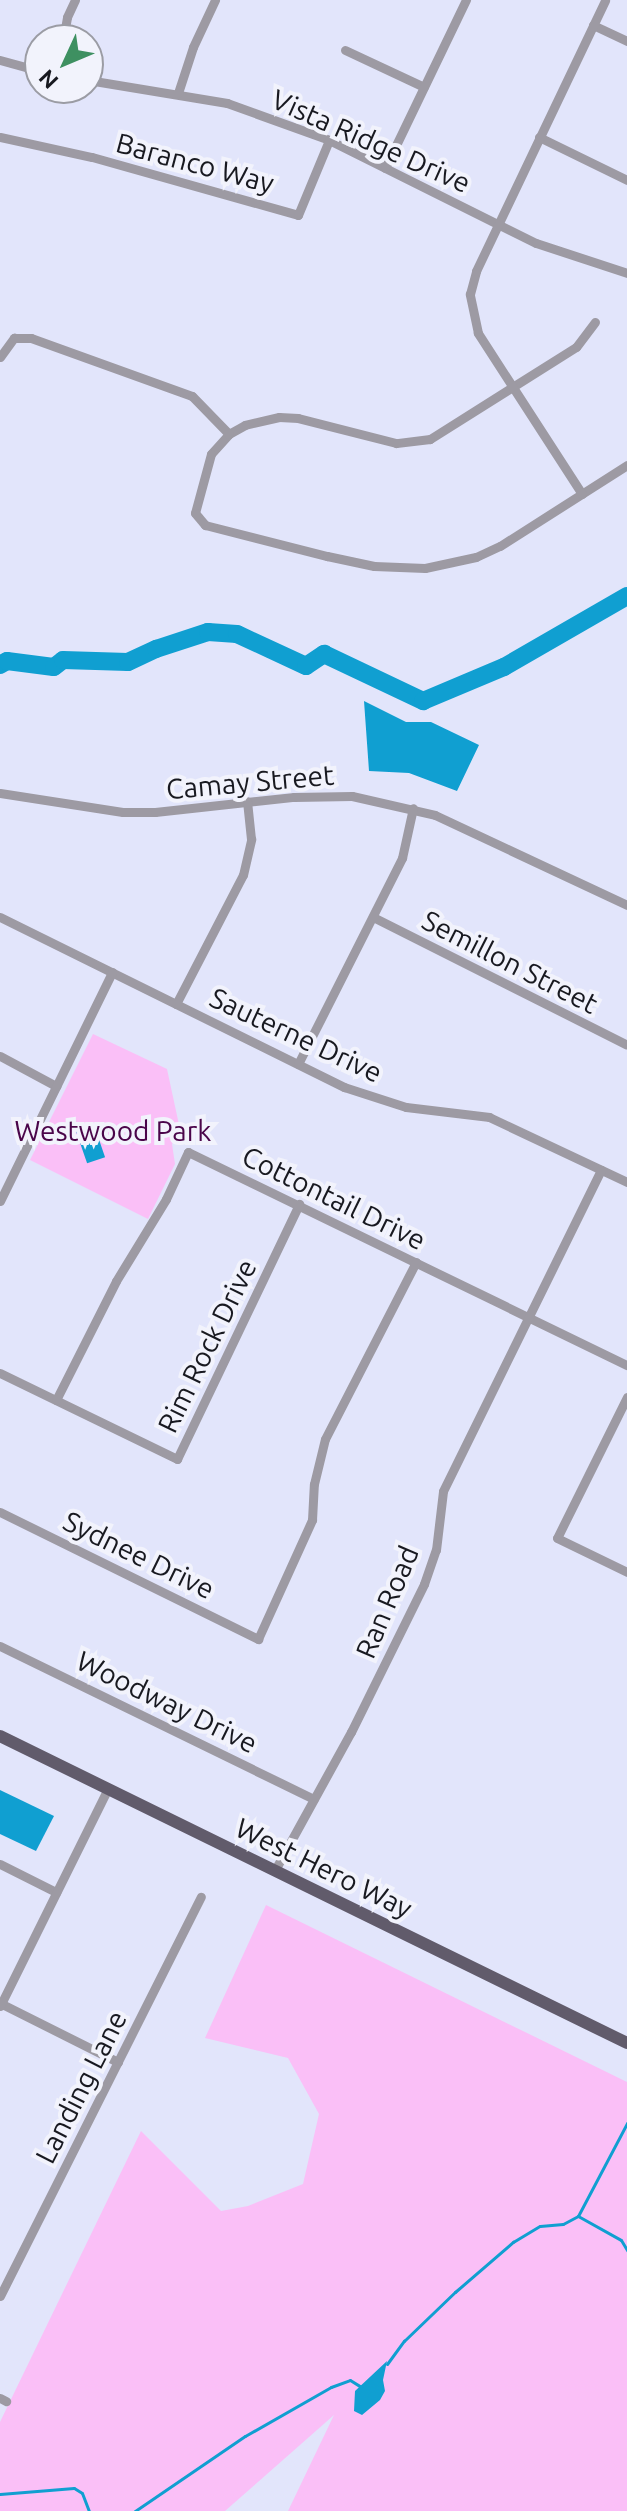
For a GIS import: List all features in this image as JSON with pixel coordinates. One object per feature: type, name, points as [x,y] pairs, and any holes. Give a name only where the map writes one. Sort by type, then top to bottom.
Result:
[{"type":"main road","name":"West Hero Way","points":[[0,1736],[627,2043]]},
{"type":"street","points":[[66,24],[75,0]]},
{"type":"street","points":[[178,93],[193,47],[215,0]]},
{"type":"street","points":[[385,168],[466,0]]},
{"type":"street","points":[[582,494],[478,333],[471,312],[470,294],[476,271],[605,0]]},
{"type":"street","points":[[593,25],[627,41]]},
{"type":"street","points":[[345,50],[424,87]]},
{"type":"street","points":[[0,60],[24,67]]},
{"type":"street","name":"Vista Ridge Drive","points":[[104,82],[227,103],[329,140],[536,243],[627,273]]},
{"type":"street","name":"Baranco Way","points":[[0,137],[92,157],[298,215],[329,140]]},
{"type":"street","points":[[539,137],[627,180]]},
{"type":"street","points":[[595,322],[576,347],[446,432],[418,442],[396,443],[298,418],[279,417],[245,425],[229,434],[211,454],[195,503],[200,521],[213,528],[374,566],[425,568],[476,557],[500,546],[627,465]]},
{"type":"street","points":[[0,357],[14,338],[31,338],[192,396],[229,434]]},
{"type":"street","name":"Camay Street","points":[[0,793],[123,812],[352,796],[413,808],[473,830],[627,905]]},
{"type":"street","points":[[176,1004],[248,861],[251,839],[247,801]]},
{"type":"street","points":[[298,1064],[338,979],[402,858],[413,808]]},
{"type":"street","name":"Sauterne Drive","points":[[0,917],[344,1087],[406,1107],[489,1117],[627,1182]]},
{"type":"street","name":"Semillon Street","points":[[373,917],[627,1045]]},
{"type":"street","points":[[0,1201],[112,972]]},
{"type":"street","points":[[0,1056],[56,1086]]},
{"type":"street","name":"Cottontail Drive","points":[[56,1400],[116,1281],[161,1208],[188,1152],[627,1365]]},
{"type":"street","name":"Ran Road","points":[[275,1870],[351,1732],[424,1584],[436,1550],[443,1491],[601,1170]]},
{"type":"street","name":"Rim Rock Drive","points":[[0,1373],[177,1459],[299,1204]]},
{"type":"street","name":"Sydnee Drive","points":[[0,1512],[258,1639],[312,1520],[314,1484],[325,1439],[416,1262]]},
{"type":"street","points":[[627,1397],[557,1538],[627,1572]]},
{"type":"street","name":"Woodway Drive","points":[[0,1646],[314,1799]]},
{"type":"street","points":[[108,1788],[0,2004],[118,2062]]},
{"type":"street","points":[[0,1864],[56,1892]]},
{"type":"street","name":"Landing Lane","points":[[0,2296],[201,1897]]},
{"type":"green space","name":"Westwood Park","points":[[93,1034],[167,1069],[181,1134],[172,1144],[175,1164],[148,1219],[30,1160]]},
{"type":"green space","points":[[266,1905],[627,2082],[627,2511],[288,2511],[334,2415],[225,2511],[0,2511],[0,2422],[141,2131],[221,2211],[248,2206],[303,2184],[319,2114],[288,2058],[205,2038]]},
{"type":"water","points":[[364,701],[406,722],[431,722],[479,745],[457,791],[409,773],[369,771]]},
{"type":"water","points":[[94,1125],[105,1157],[87,1163],[76,1131]]},
{"type":"water","points":[[0,1790],[54,1816],[36,1851],[0,1834]]},
{"type":"water","points":[[387,2361],[383,2380],[385,2391],[380,2400],[362,2415],[354,2411],[355,2391]]},
{"type":"waterway","points":[[0,665],[7,661],[54,667],[63,660],[128,662],[208,632],[237,634],[306,666],[324,654],[423,701],[504,667],[627,596]]},
{"type":"waterway","points":[[578,2216],[627,2123]]},
{"type":"waterway","points":[[387,2364],[404,2341],[455,2292],[513,2242],[540,2226],[563,2224],[578,2216],[621,2240],[627,2250]]},
{"type":"waterway","points":[[135,2511],[245,2436],[331,2387],[350,2380],[361,2387]]},
{"type":"waterway","points":[[0,2494],[74,2488],[82,2493],[89,2511]]}]
